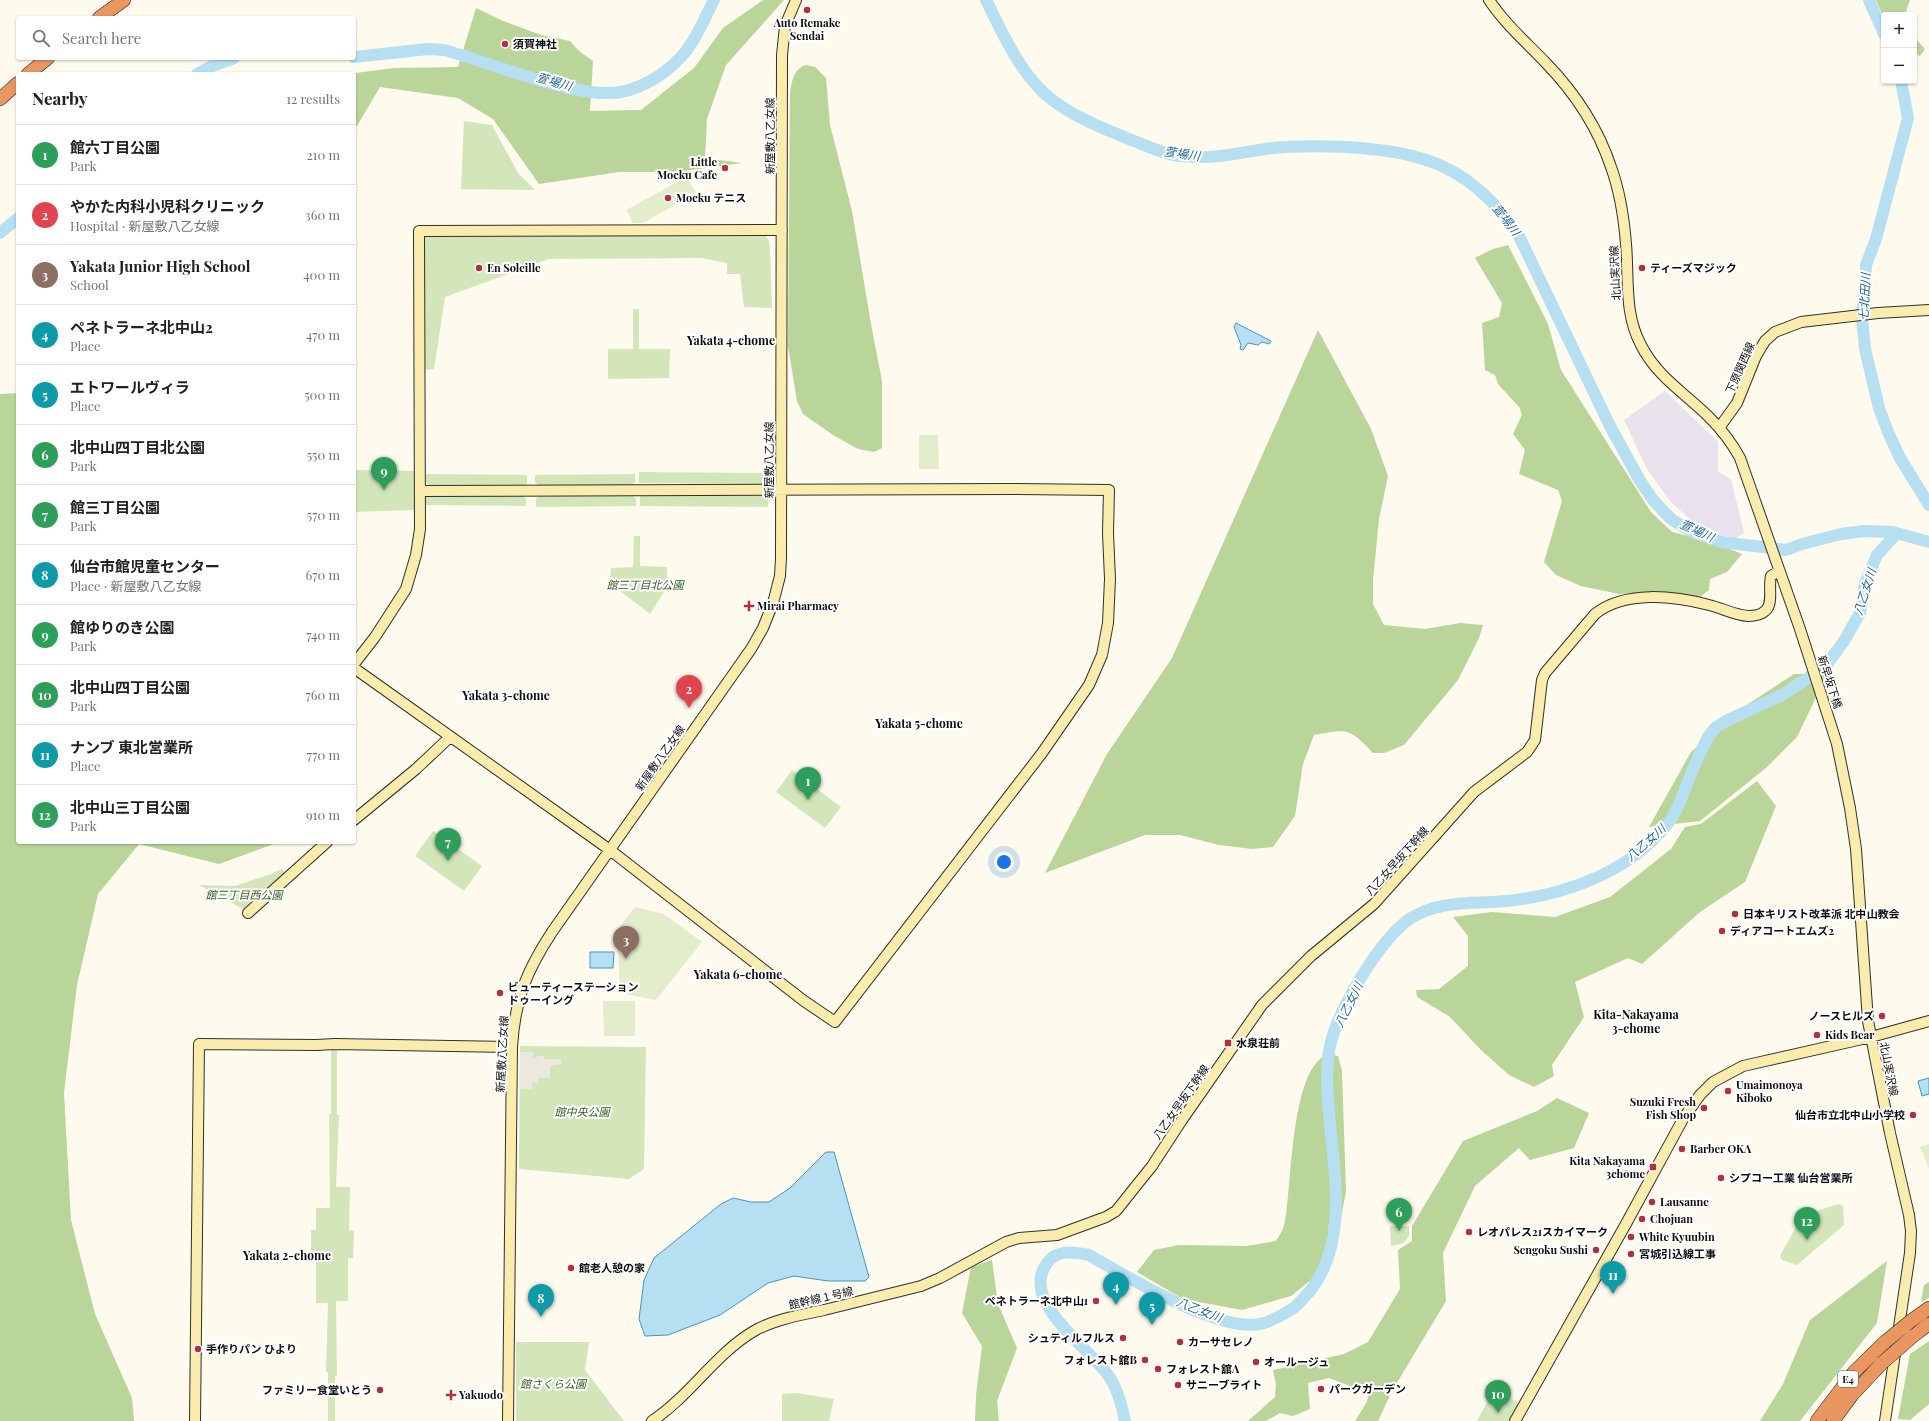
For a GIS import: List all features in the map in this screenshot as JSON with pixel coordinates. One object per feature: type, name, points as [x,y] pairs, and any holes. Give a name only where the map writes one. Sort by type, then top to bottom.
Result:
[{"type":"highway","points":[[102,16],[124,0]]},
{"type":"highway","points":[[30,72],[46,60]]},
{"type":"highway","points":[[0,99],[16,85]]},
{"type":"highway","name":"E4","points":[[1817,1421],[1854,1372],[1885,1342],[1929,1308]]},
{"type":"highway","name":"E4","points":[[1833,1421],[1852,1395],[1882,1363],[1929,1324]]},
{"type":"street","name":"新屋敷八乙女線","points":[[508,1421],[512,1047],[515,1012],[526,976],[552,932],[751,649],[763,628],[773,604],[780,576],[782,490],[783,37],[796,0]]},
{"type":"street","name":"北山実沢線","points":[[1489,0],[1510,27],[1567,86],[1594,128],[1612,167],[1620,201],[1626,245],[1628,300],[1632,323],[1640,344],[1647,357],[1662,376],[1719,428],[1733,446],[1740,458],[1778,568]]},
{"type":"street","points":[[356,661],[378,632],[406,589],[416,555],[420,529],[420,231],[782,230]]},
{"type":"street","name":"下原関西線","points":[[1719,428],[1737,403],[1756,356],[1765,341],[1775,332],[1787,326],[1801,322],[1878,313],[1929,310]]},
{"type":"street","points":[[356,669],[610,850],[798,996],[835,1022],[1042,753],[1091,680],[1102,655],[1108,623],[1110,579],[1108,533],[1109,490],[1013,489],[420,492]]},
{"type":"street","name":"新早坂下橋","points":[[1778,568],[1800,629],[1837,744]]},
{"type":"street","name":"八乙女早坂下幹線","points":[[1019,1238],[1057,1235],[1079,1228],[1106,1217],[1116,1211],[1125,1202],[1152,1166],[1262,1005],[1311,956],[1374,904],[1474,792],[1527,752],[1535,740],[1545,673],[1594,614],[1604,606],[1614,602],[1656,597],[1692,601],[1748,616],[1760,614],[1764,612],[1769,605],[1771,576],[1778,568]]},
{"type":"street","points":[[356,818],[416,769],[450,737]]},
{"type":"street","name":"北山実沢線","points":[[1837,744],[1850,808],[1856,849],[1862,951],[1871,1037],[1890,1133],[1906,1198],[1911,1232],[1910,1253],[1885,1421]]},
{"type":"street","points":[[248,913],[325,844]]},
{"type":"street","points":[[1515,1421],[1683,1119],[1700,1095],[1713,1082],[1743,1066],[1871,1037],[1929,1021]]},
{"type":"street","points":[[195,1421],[199,1044],[335,1044],[512,1047]]},
{"type":"street","name":"館幹線１号線","points":[[652,1421],[676,1401],[733,1347],[754,1331],[790,1317],[921,1286],[940,1278],[993,1248],[1019,1238]]},
{"type":"shaded area","points":[[1665,391],[1718,442],[1718,472],[1731,479],[1744,533],[1735,538],[1717,534],[1693,522],[1670,501],[1647,469],[1624,420]]},
{"type":"shaded area","points":[[520,1052],[533,1052],[533,1058],[537,1058],[537,1056],[544,1056],[544,1059],[561,1059],[561,1064],[550,1066],[550,1078],[538,1078],[538,1083],[532,1083],[532,1089],[519,1089]]},
{"type":"green space","points":[[763,0],[784,0],[726,65],[707,119],[705,158],[742,163],[676,172],[619,172],[539,184],[493,119],[458,98],[380,87],[356,128],[356,73],[394,68],[458,67],[476,8],[503,21],[541,35],[570,41],[579,51],[593,61],[590,111],[641,110],[694,68],[723,28]]},
{"type":"green space","points":[[1876,0],[1910,0],[1906,12],[1881,12]]},
{"type":"green space","points":[[1917,40],[1925,49],[1920,56],[1917,54]]},
{"type":"green space","points":[[806,65],[815,67],[826,78],[830,125],[852,211],[882,381],[882,448],[874,452],[858,449],[833,435],[803,414],[797,401],[788,346],[790,92],[796,72]]},
{"type":"green space","points":[[464,121],[492,125],[518,173],[535,190],[461,189]]},
{"type":"green space","name":"Mocku テニス","points":[[687,177],[696,193],[643,223],[633,223],[626,210]]},
{"type":"green space","points":[[432,233],[765,235],[769,240],[770,248],[772,308],[744,307],[740,274],[727,274],[727,263],[701,258],[549,259],[445,297],[434,369],[425,370],[425,237]]},
{"type":"green space","points":[[1508,245],[1548,324],[1561,370],[1651,512],[1672,532],[1715,543],[1742,554],[1727,572],[1710,579],[1709,590],[1699,598],[1665,592],[1619,594],[1581,586],[1556,575],[1544,562],[1562,501],[1558,490],[1519,474],[1525,450],[1513,434],[1522,415],[1520,408],[1498,384],[1495,375],[1485,370],[1482,323],[1499,317],[1502,303],[1475,258],[1493,249]]},
{"type":"green space","points":[[633,309],[639,309],[639,349],[670,349],[669,378],[608,379],[608,349],[633,349]]},
{"type":"green space","points":[[1318,330],[1371,429],[1388,476],[1379,519],[1373,580],[1373,604],[1384,625],[1425,629],[1460,623],[1483,625],[1479,638],[1458,680],[1404,745],[1384,753],[1373,753],[1358,738],[1347,732],[1341,731],[1314,735],[1303,764],[1295,816],[1273,847],[1252,849],[1219,845],[1180,835],[1145,835],[1045,873],[1107,754],[1172,658]]},
{"type":"green space","points":[[16,393],[16,844],[139,844],[98,894],[77,985],[64,1093],[71,1220],[95,1314],[132,1398],[134,1421],[0,1421],[0,394]]},
{"type":"green space","points":[[919,435],[938,435],[939,469],[919,469]]},
{"type":"green space","points":[[356,470],[414,471],[414,510],[356,512]]},
{"type":"green space","points":[[639,472],[771,473],[771,481],[765,484],[639,483]]},
{"type":"green space","points":[[426,474],[527,475],[527,483],[523,487],[430,486],[426,482]]},
{"type":"green space","points":[[635,474],[635,482],[632,486],[539,486],[535,482],[535,475]]},
{"type":"green space","points":[[429,494],[522,494],[526,499],[526,506],[425,505],[425,498]]},
{"type":"green space","points":[[643,494],[769,494],[768,507],[640,506],[640,497]]},
{"type":"green space","points":[[540,495],[633,495],[636,499],[636,506],[536,507],[536,499]]},
{"type":"green space","name":"館三丁目北公園","points":[[634,536],[640,536],[640,566],[667,567],[667,587],[650,614],[615,587],[610,580],[611,568],[633,567]]},
{"type":"green space","points":[[1794,674],[1833,674],[1820,689],[1797,737],[1767,767],[1700,821],[1649,827],[1691,752],[1745,706]]},
{"type":"green space","points":[[792,770],[841,807],[825,828],[776,792]]},
{"type":"green space","points":[[1757,781],[1776,806],[1745,882],[1700,912],[1642,964],[1628,958],[1575,982],[1584,1017],[1552,1065],[1554,1076],[1534,1087],[1509,1075],[1481,1050],[1450,1017],[1417,997],[1416,990],[1439,989],[1468,966],[1468,936],[1453,917],[1492,912],[1555,917],[1610,897],[1671,849],[1685,827],[1701,824]]},
{"type":"green space","points":[[433,831],[482,866],[464,891],[415,856]]},
{"type":"green space","points":[[139,844],[274,844],[219,864]]},
{"type":"green space","name":"館三丁目西公園","points":[[282,869],[285,872],[245,910],[199,885],[235,886]]},
{"type":"green space","points":[[635,907],[664,914],[702,942],[656,1000],[620,993],[617,930]]},
{"type":"green space","points":[[603,1001],[635,1001],[635,1036],[604,1036]]},
{"type":"green space","points":[[331,1046],[337,1046],[337,1115],[339,1115],[336,1187],[350,1187],[349,1230],[354,1231],[353,1258],[348,1258],[348,1301],[336,1301],[337,1376],[335,1376],[335,1421],[328,1421],[328,1372],[326,1372],[328,1303],[316,1303],[316,1260],[311,1260],[311,1230],[316,1230],[316,1208],[330,1208],[329,1114],[331,1114]]},
{"type":"green space","name":"館中央公園","points":[[520,1046],[646,1047],[644,1169],[629,1179],[519,1169]]},
{"type":"green space","points":[[1329,1054],[1338,1056],[1342,1071],[1346,1192],[1332,1263],[1291,1296],[1242,1310],[1183,1299],[1137,1272],[1154,1250],[1179,1245],[1247,1246],[1276,1241],[1282,1231],[1285,1221],[1295,1129],[1300,1103],[1307,1080],[1316,1063]]},
{"type":"green space","points":[[1557,1098],[1589,1113],[1574,1148],[1530,1160],[1519,1148],[1475,1186],[1443,1253],[1446,1301],[1392,1391],[1378,1421],[1355,1421],[1367,1402],[1369,1390],[1350,1386],[1329,1378],[1308,1383],[1310,1409],[1293,1416],[1280,1413],[1266,1421],[1248,1421],[1275,1397],[1276,1384],[1273,1370],[1344,1354],[1368,1342],[1400,1289],[1398,1250],[1412,1241],[1412,1226],[1463,1141],[1537,1111]]},
{"type":"green space","points":[[1929,1144],[1929,1169],[1920,1147]]},
{"type":"green space","points":[[1838,1204],[1843,1206],[1844,1225],[1797,1265],[1782,1260],[1780,1256],[1802,1216]]},
{"type":"green space","points":[[1390,1226],[1409,1226],[1409,1236],[1404,1243],[1391,1246]]},
{"type":"green space","points":[[992,1260],[998,1304],[1017,1348],[997,1401],[999,1421],[975,1421],[976,1395],[982,1346],[962,1313],[971,1267]]},
{"type":"green space","points":[[1887,1261],[1877,1323],[1800,1421],[1760,1421],[1783,1384],[1810,1320]]},
{"type":"green space","points":[[1929,1282],[1929,1298],[1921,1302],[1924,1285]]},
{"type":"green space","points":[[1929,1341],[1929,1404],[1910,1420],[1898,1419],[1910,1354]]},
{"type":"green space","name":"館さくら公園","points":[[516,1342],[589,1342],[585,1370],[624,1421],[516,1421]]},
{"type":"green space","points":[[1496,1391],[1516,1401],[1519,1405],[1510,1421],[1477,1421],[1492,1393]]},
{"type":"green space","points":[[797,1393],[834,1399],[829,1421],[782,1421],[782,1394]]},
{"type":"water","points":[[1236,323],[1271,341],[1269,344],[1262,342],[1258,345],[1248,343],[1243,350],[1240,349],[1241,345],[1234,327]]},
{"type":"water","points":[[590,952],[614,952],[613,968],[590,968]]},
{"type":"water","points":[[1929,1078],[1929,1094],[1922,1096],[1918,1081]]},
{"type":"water","points":[[826,1152],[834,1152],[869,1277],[865,1281],[828,1281],[794,1276],[768,1283],[720,1315],[668,1335],[645,1336],[639,1319],[644,1280],[654,1258],[721,1204],[733,1198],[751,1202],[769,1202],[790,1188]]},
{"type":"waterway","name":"萱場川","points":[[356,57],[428,49],[444,50],[558,85],[603,93],[621,92],[630,90],[648,82],[673,65],[686,51],[694,39],[714,0]]},
{"type":"waterway","name":"萱場川","points":[[986,0],[1011,50],[1035,84],[1045,94],[1065,109],[1076,115],[1111,132],[1154,149],[1185,157],[1214,157],[1293,146],[1375,149],[1401,153],[1424,159],[1446,168],[1465,179],[1484,194],[1502,213],[1519,236],[1610,426],[1639,479],[1653,500],[1671,519],[1692,532],[1722,542],[1786,550],[1802,544],[1841,534],[1864,531],[1893,532],[1929,542]]},
{"type":"waterway","name":"七北田川","points":[[1869,0],[1881,27]]},
{"type":"waterway","name":"萱場川","points":[[201,72],[228,60]]},
{"type":"waterway","name":"七北田川","points":[[1902,84],[1908,118],[1876,239],[1866,265],[1862,317],[1865,349],[1879,408],[1900,458],[1929,505]]},
{"type":"waterway","name":"萱場川","points":[[0,233],[16,220]]},
{"type":"waterway","name":"八乙女川","points":[[1125,1421],[1121,1404],[1110,1378],[1101,1366],[1061,1324],[1049,1309],[1042,1293],[1041,1278],[1047,1263],[1056,1255],[1066,1253],[1089,1255],[1175,1302],[1200,1313],[1225,1321],[1246,1325],[1264,1323],[1275,1319],[1297,1305],[1310,1291],[1325,1266],[1333,1238],[1336,1209],[1335,1178],[1327,1086],[1330,1047],[1337,1023],[1348,1000],[1371,961],[1381,948],[1398,928],[1422,912],[1434,908],[1458,904],[1507,901],[1552,893],[1596,878],[1617,867],[1636,854],[1654,839],[1669,822],[1678,806],[1700,753],[1708,737],[1715,728],[1726,721],[1782,695],[1825,667],[1844,641],[1860,613],[1865,583],[1877,555],[1897,533]]},
{"type":"place","name":"Auto Remake Sendai","points":[[807,10]]},
{"type":"place","name":"須賀神社","points":[[505,44]]},
{"type":"place","name":"Little Mocku Cafe","points":[[725,168]]},
{"type":"place","name":"Mocku テニス","points":[[668,198]]},
{"type":"place","name":"En Soleille","points":[[479,268]]},
{"type":"place","name":"ティーズマジック","points":[[1642,268]]},
{"type":"place","name":"館ゆりのき公園","points":[[384,490]]},
{"type":"place","name":"Mirai Pharmacy","points":[[749,606]]},
{"type":"place","name":"やかた内科小児科クリニック","points":[[689,708]]},
{"type":"place","name":"館六丁目公園","points":[[808,800]]},
{"type":"place","name":"館三丁目公園","points":[[448,861]]},
{"type":"place","name":"日本キリスト改革派 北中山教会","points":[[1735,914]]},
{"type":"place","name":"ディアコートエムズ2","points":[[1722,931]]},
{"type":"place","name":"Yakata Junior High School","points":[[626,959]]},
{"type":"place","name":"ビューティーステーション ドゥーイング","points":[[500,993]]},
{"type":"place","name":"ノースヒルズ","points":[[1882,1016]]},
{"type":"place","name":"Kids Bear","points":[[1817,1035]]},
{"type":"place","name":"水泉荘前","points":[[1228,1043]]},
{"type":"place","name":"Umaimonoya Kiboko","points":[[1728,1091]]},
{"type":"place","name":"Suzuki Fresh Fish Shop","points":[[1704,1108]]},
{"type":"place","name":"仙台市立北中山小学校","points":[[1913,1115]]},
{"type":"place","name":"Barber OKA","points":[[1682,1149]]},
{"type":"place","name":"Kita Nakayama 3chōme","points":[[1653,1167]]},
{"type":"place","name":"シプコー工業 仙台営業所","points":[[1721,1178]]},
{"type":"place","name":"Lausanne","points":[[1652,1202]]},
{"type":"place","name":"Chojuan","points":[[1642,1219]]},
{"type":"place","name":"北中山四丁目北公園","points":[[1399,1231]]},
{"type":"place","name":"レオパレス21スカイマーク","points":[[1469,1232]]},
{"type":"place","name":"White Kyuubin","points":[[1631,1237]]},
{"type":"place","name":"北中山三丁目公園","points":[[1807,1240]]},
{"type":"place","name":"Sengoku Sushi","points":[[1596,1250]]},
{"type":"place","name":"宮城引込線工事","points":[[1631,1254]]},
{"type":"place","name":"館老人憩の家","points":[[571,1268]]},
{"type":"place","name":"ナンブ 東北営業所","points":[[1613,1294]]},
{"type":"place","name":"ペネトラーネ北中山1","points":[[1096,1301]]},
{"type":"place","name":"ペネトラーネ北中山2","points":[[1116,1305]]},
{"type":"place","name":"仙台市館児童センター","points":[[541,1317]]},
{"type":"place","name":"エトワールヴィラ","points":[[1152,1325]]},
{"type":"place","name":"シュティルフルス","points":[[1123,1338]]},
{"type":"place","name":"カーサセレノ","points":[[1180,1342]]},
{"type":"place","name":"手作りパン ひより","points":[[198,1349]]},
{"type":"place","name":"フォレスト舘B","points":[[1145,1360]]},
{"type":"place","name":"オールージュ","points":[[1256,1362]]},
{"type":"place","name":"フォレスト舘A","points":[[1158,1369]]},
{"type":"place","name":"サニーブライト","points":[[1178,1385]]},
{"type":"place","name":"パークガーデン","points":[[1321,1389]]},
{"type":"place","name":"ファミリー食堂いとう","points":[[380,1390]]},
{"type":"place","name":"Yakuodo","points":[[451,1395]]},
{"type":"place","name":"北中山四丁目公園","points":[[1498,1413]]},
{"type":"district","name":"Yakata 4-chome","points":[[731,341]]},
{"type":"district","name":"Yakata 3-chome","points":[[506,696]]},
{"type":"district","name":"Yakata 5-chome","points":[[919,724]]},
{"type":"district","name":"Yakata 6-chome","points":[[738,975]]},
{"type":"district","name":"Kita-Nakayama 3-chome","points":[[1636,1022]]},
{"type":"district","name":"Yakata 2-chome","points":[[287,1256]]}]
